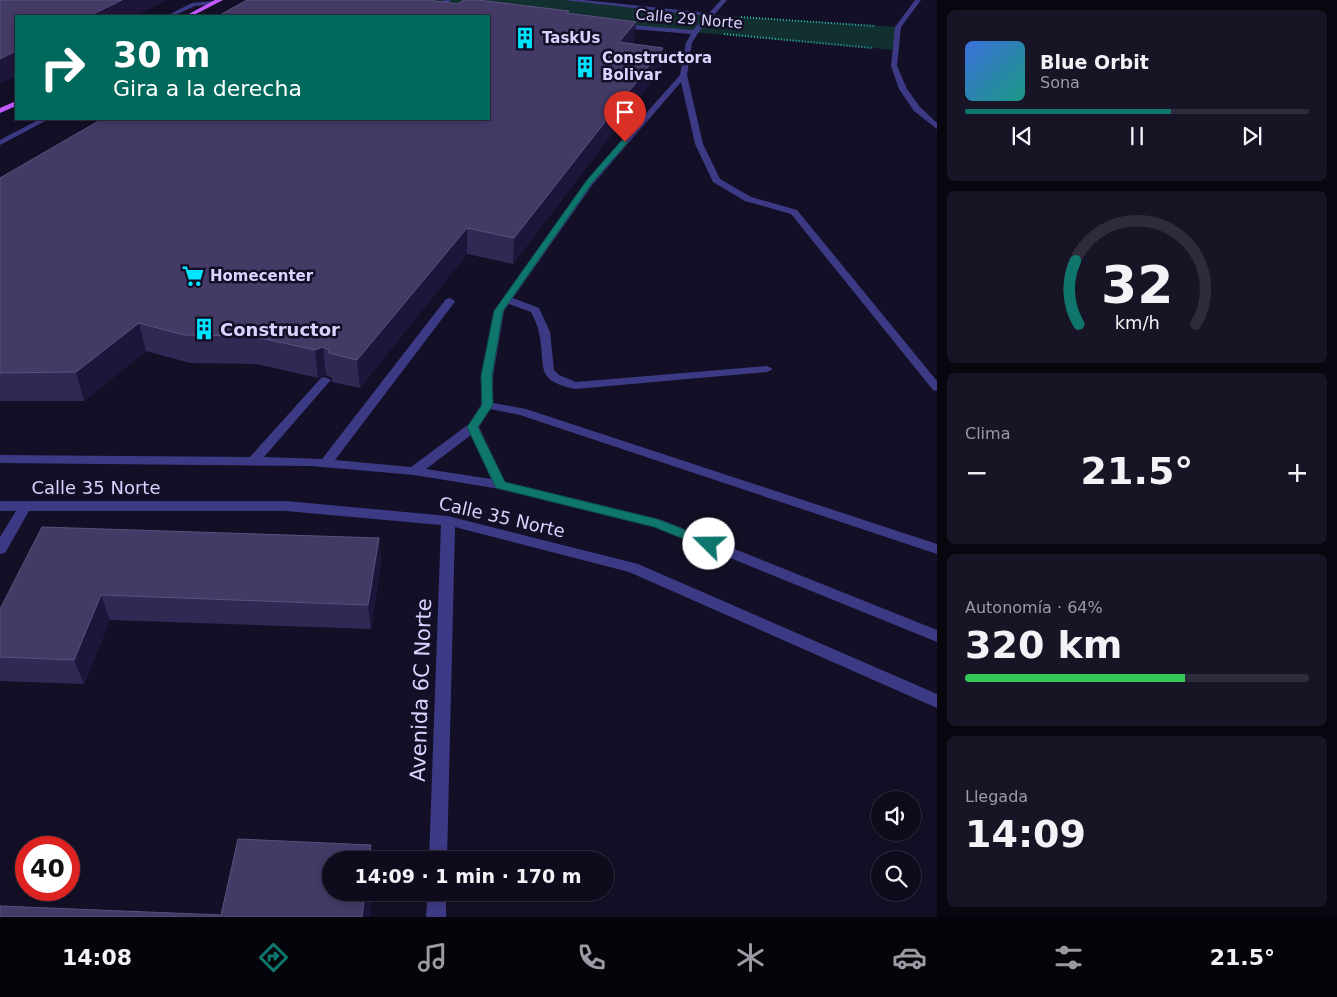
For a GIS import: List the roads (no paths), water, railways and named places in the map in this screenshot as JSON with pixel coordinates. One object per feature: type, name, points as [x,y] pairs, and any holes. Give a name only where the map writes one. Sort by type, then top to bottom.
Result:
[{"type":"main road","points":[[190,15],[217,1]]},
{"type":"main road","points":[[0,111],[15,104]]},
{"type":"street","points":[[434,11],[448,0]]},
{"type":"street","name":"Calle 29 Norte","points":[[566,0],[712,15]]},
{"type":"street","points":[[724,0],[695,32],[690,44],[683,75],[699,144],[716,180],[748,199],[794,212],[937,388]]},
{"type":"street","points":[[918,0],[898,27],[894,66],[903,89],[917,109],[937,127]]},
{"type":"street","points":[[171,15],[194,4],[217,1]]},
{"type":"street","points":[[425,10],[444,12]]},
{"type":"street","name":"Calle 29 Norte","points":[[608,25],[695,32]]},
{"type":"street","points":[[414,472],[473,427],[487,405],[487,376],[499,311],[590,182],[683,75]]},
{"type":"street","points":[[0,143],[43,120]]},
{"type":"street","points":[[507,299],[535,310],[542,323],[546,340],[546,367],[554,378],[575,386],[767,369]]},
{"type":"street","points":[[326,463],[450,301]]},
{"type":"street","points":[[254,461],[326,380]]},
{"type":"street","points":[[487,405],[522,412],[937,549]]},
{"type":"street","points":[[473,427],[500,485]]},
{"type":"street","name":"Calle 35 Norte","points":[[0,459],[326,463],[414,472],[500,485],[657,523],[937,636]]},
{"type":"street","name":"Calle 35 Norte","points":[[0,506],[286,506],[448,521],[633,568],[937,701]]},
{"type":"street","points":[[0,549],[25,506]]},
{"type":"street","name":"Avenida 6C Norte","points":[[438,851],[448,521]]},
{"type":"street","points":[[436,917],[437,901]]},
{"type":"place","name":"TaskUs","points":[[525,38]]},
{"type":"place","name":"Constructora Bolivar","points":[[585,67]]},
{"type":"place","name":"Homecenter","points":[[193,276]]},
{"type":"place","name":"Constructor","points":[[204,329]]}]
